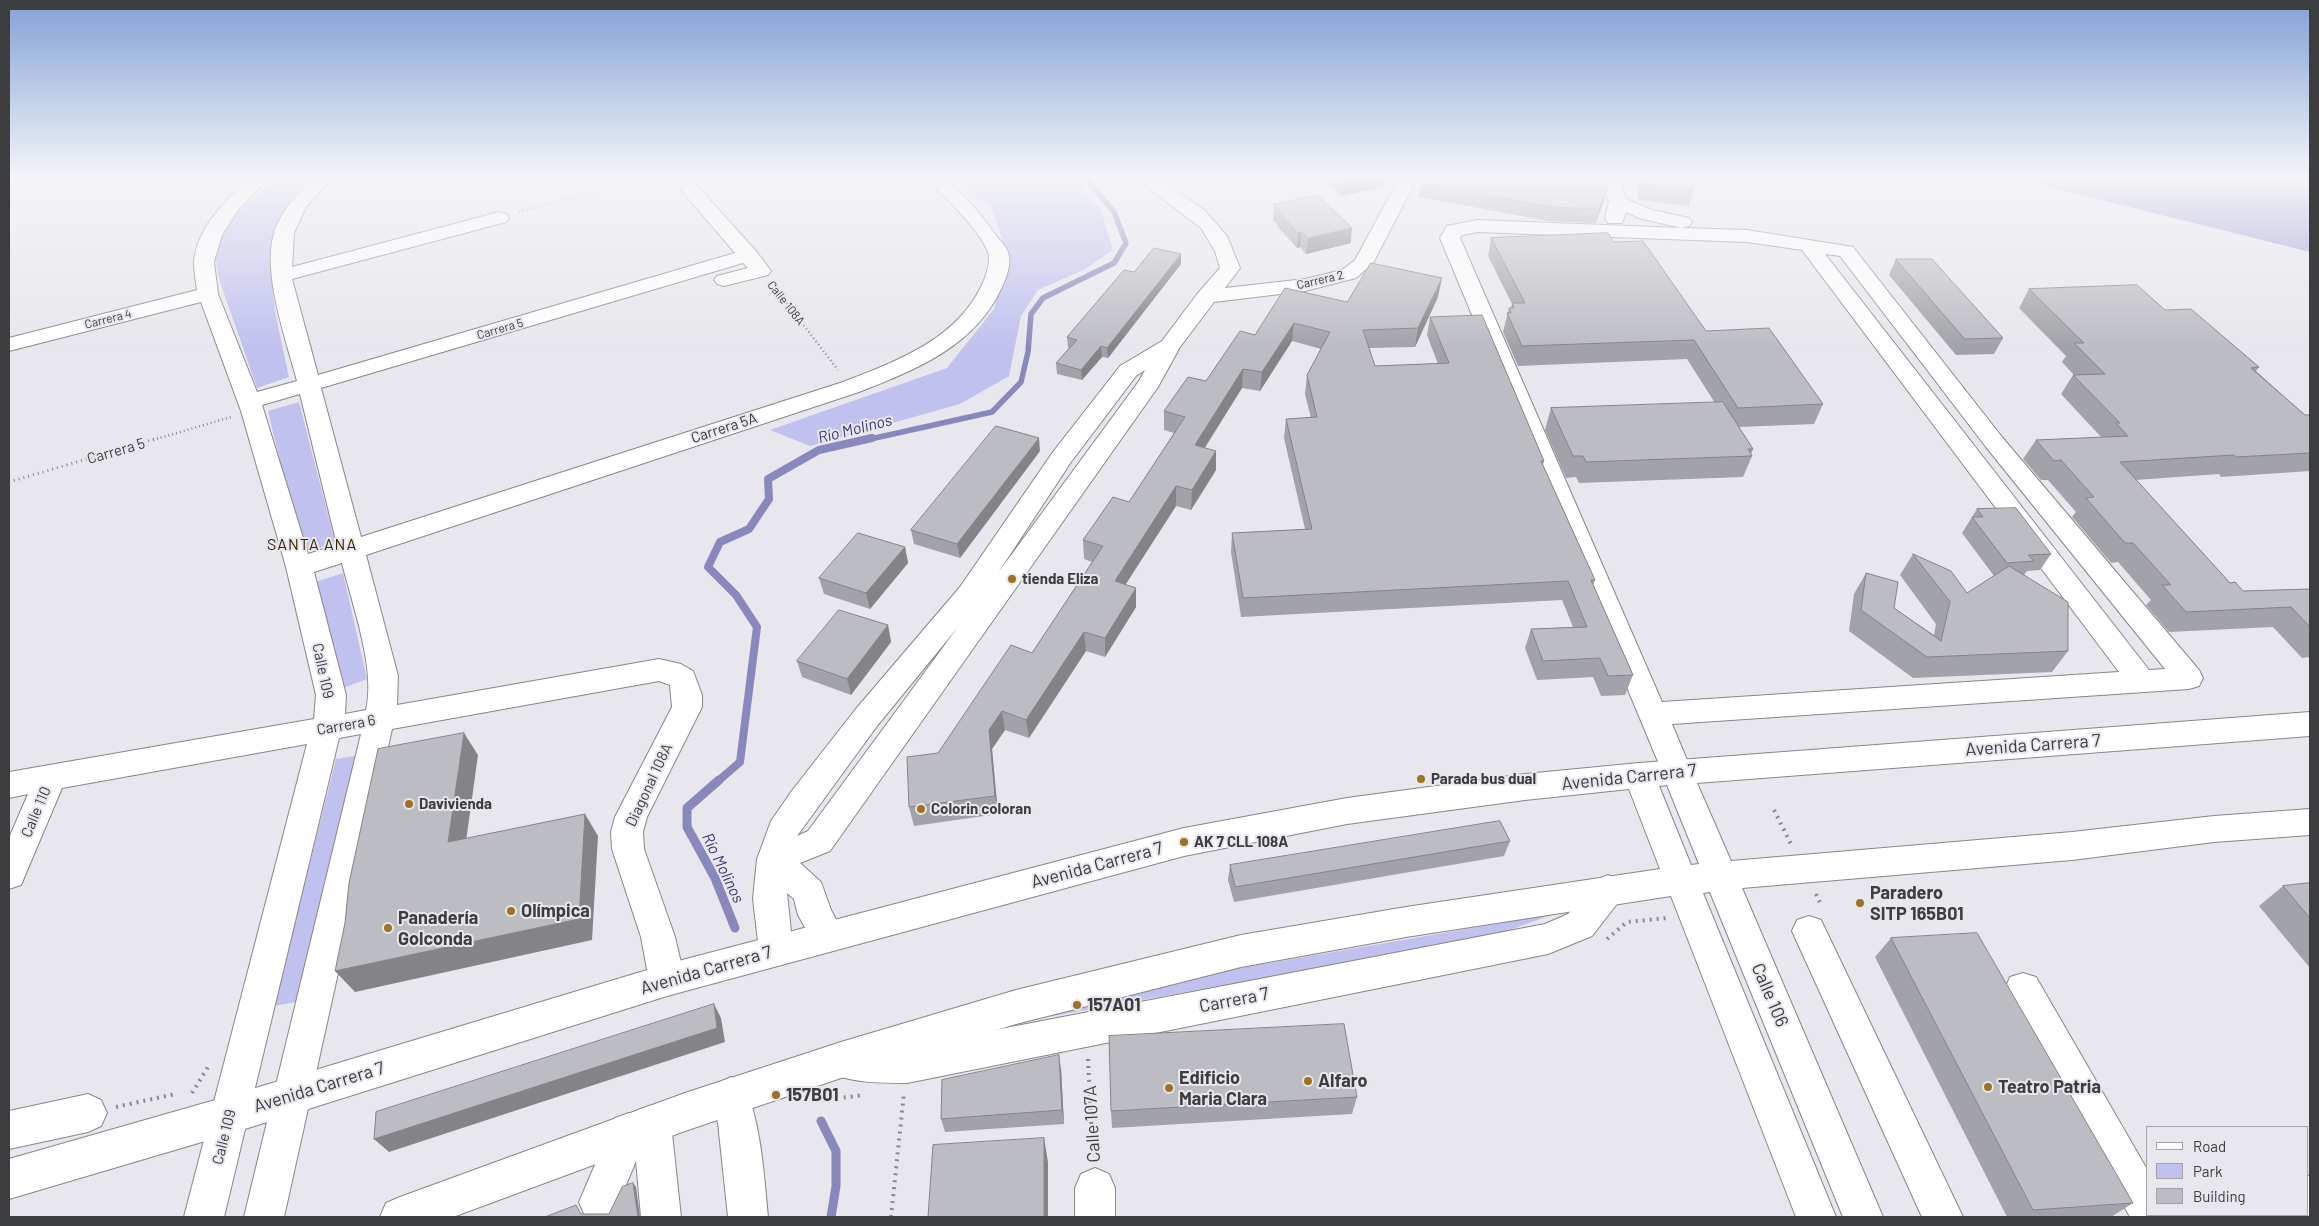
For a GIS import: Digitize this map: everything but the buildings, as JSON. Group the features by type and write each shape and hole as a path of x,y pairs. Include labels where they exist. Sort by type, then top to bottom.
{"street":[{"name":"Calle 109","path":"204,1217 328,728 331,695 299,567 251,407 208,294 204,262 213,234"},
{"path":"264,1217 384,698 384,676 281,276 284,234"},
{"path":"281,276 438,234"},
{"path":"730,234 755,263"},
{"name":"Carrera 5A","path":"299,567 851,387 906,366 935,350 962,327 987,301 997,275 998,252 986,234"},
{"path":"773,859 819,841 1145,390 1170,345 1205,297 1230,268 1220,237 1217,234"},
{"name":"Carrera 2","path":"1205,297 1305,285 1349,274 1363,263 1378,234"},
{"name":"Calle 106","path":"1452,234 1450,238 1677,772 1863,1217"},
{"path":"1696,234 1747,236"},
{"path":"1652,714 2189,678 1994,442 1846,251 1739,234"},
{"path":"1808,245 2142,681"},
{"name":"Carrera 5","path":"251,407 310,385 686,274 755,263"},
{"name":"Carrera 4","path":"9,344 208,294"},
{"path":"9,325 53,333"},
{"path":"776,950 770,899 773,859 782,832 802,801 866,718 970,594 1062,457 1128,371 1170,345"},
{"name":"Carrera 6","path":"9,785 659,670 671,672 683,679"},
{"name":"Diagonal 108A","path":"666,980 658,937 628,849 627,832 631,817 687,708 688,695 683,679"},
{"name":"Avenida Carrera 7","path":"9,1179 229,1115 666,980 1184,842 1346,811 1488,791 1677,772 2310,724"},
{"path":"1639,776 1816,1217"},
{"name":"Calle 110","path":"9,875 51,777"},
{"path":"400,1217 641,1128 841,1060 1016,1007 1241,951 1406,922 1681,880 2072,846 2214,829 2310,822"},
{"path":"773,859 809,892 815,915 828,936"},
{"name":"Carrera 7","path":"841,1060 872,1066 907,1065 1548,939 1580,924 1608,890"},
{"path":"1809,931 1943,1217"},
{"path":"2023,989 2146,1205"},
{"path":"731,1096 738,1123 748,1217"},
{"path":"9,1130 88,1113"},
{"path":"599,1202 641,1128"},
{"path":"641,1128 661,1217"}],"path":[{"name":"Calle 108A","path":"755,263 851,387"},
{"name":"Carrera 5","path":"9,482 251,407"},
{"name":"Calle 107A","path":"1087,1030 1095,1203"},
{"path":"891,1217 907,1065"},
{"path":"88,1113 175,1094"}],"green space":[{"path":"224,234 276,234 273,246 272,271 274,297 289,377 257,388 217,271 218,248"},
{"path":"1000,234 1108,234 1113,250 1085,269 1038,290 1021,316 1009,376 960,404 810,446 770,430 947,368 994,309 1006,250"},
{"path":"299,402 335,542 302,554 268,411"},
{"path":"343,573 367,679 338,690 316,582"},
{"path":"359,755 301,1001 274,1006 336,759"},
{"path":"1554,914 1490,937 1020,1022 1194,976"}],"shaded area":[{"path":"2239,234 2310,234 2310,252"}],"waterway":[{"name":"Río Molinos","path":"866,440 992,412 1021,382 1028,352 1031,314 1043,298 1114,263 1126,243 1123,234"},
{"name":"Río Molinos","path":"717,782 740,762 757,627 736,595 708,567 720,542 749,529 769,499 768,479 819,450 872,438"},
{"name":"Río Molinos","path":"719,780 687,808 687,827 715,878 735,928"},
{"name":"Río Molinos","path":"821,1121 836,1151 836,1186 831,1217"}],"place":[{"name":"tienda Eliza","path":"1012,579"},
{"name":"Parada bus dual","path":"1421,779"},
{"name":"Davivienda","path":"409,804"},
{"name":"Colorin coloran","path":"921,809"},
{"name":"AK 7 CLL 108A","path":"1184,842"},
{"name":"Paradero SITP 165B01","path":"1860,903"},
{"name":"Olímpica","path":"511,911"},
{"name":"Panadería Golconda","path":"388,928"},
{"name":"157A01","path":"1077,1005"},
{"name":"Alfaro","path":"1308,1081"},
{"name":"Teatro Patria","path":"1988,1087"},
{"name":"Edificio Maria Clara","path":"1169,1088"},
{"name":"157B01","path":"776,1095"}],"district":[{"name":"SANTA ANA","path":"312,545"}]}
